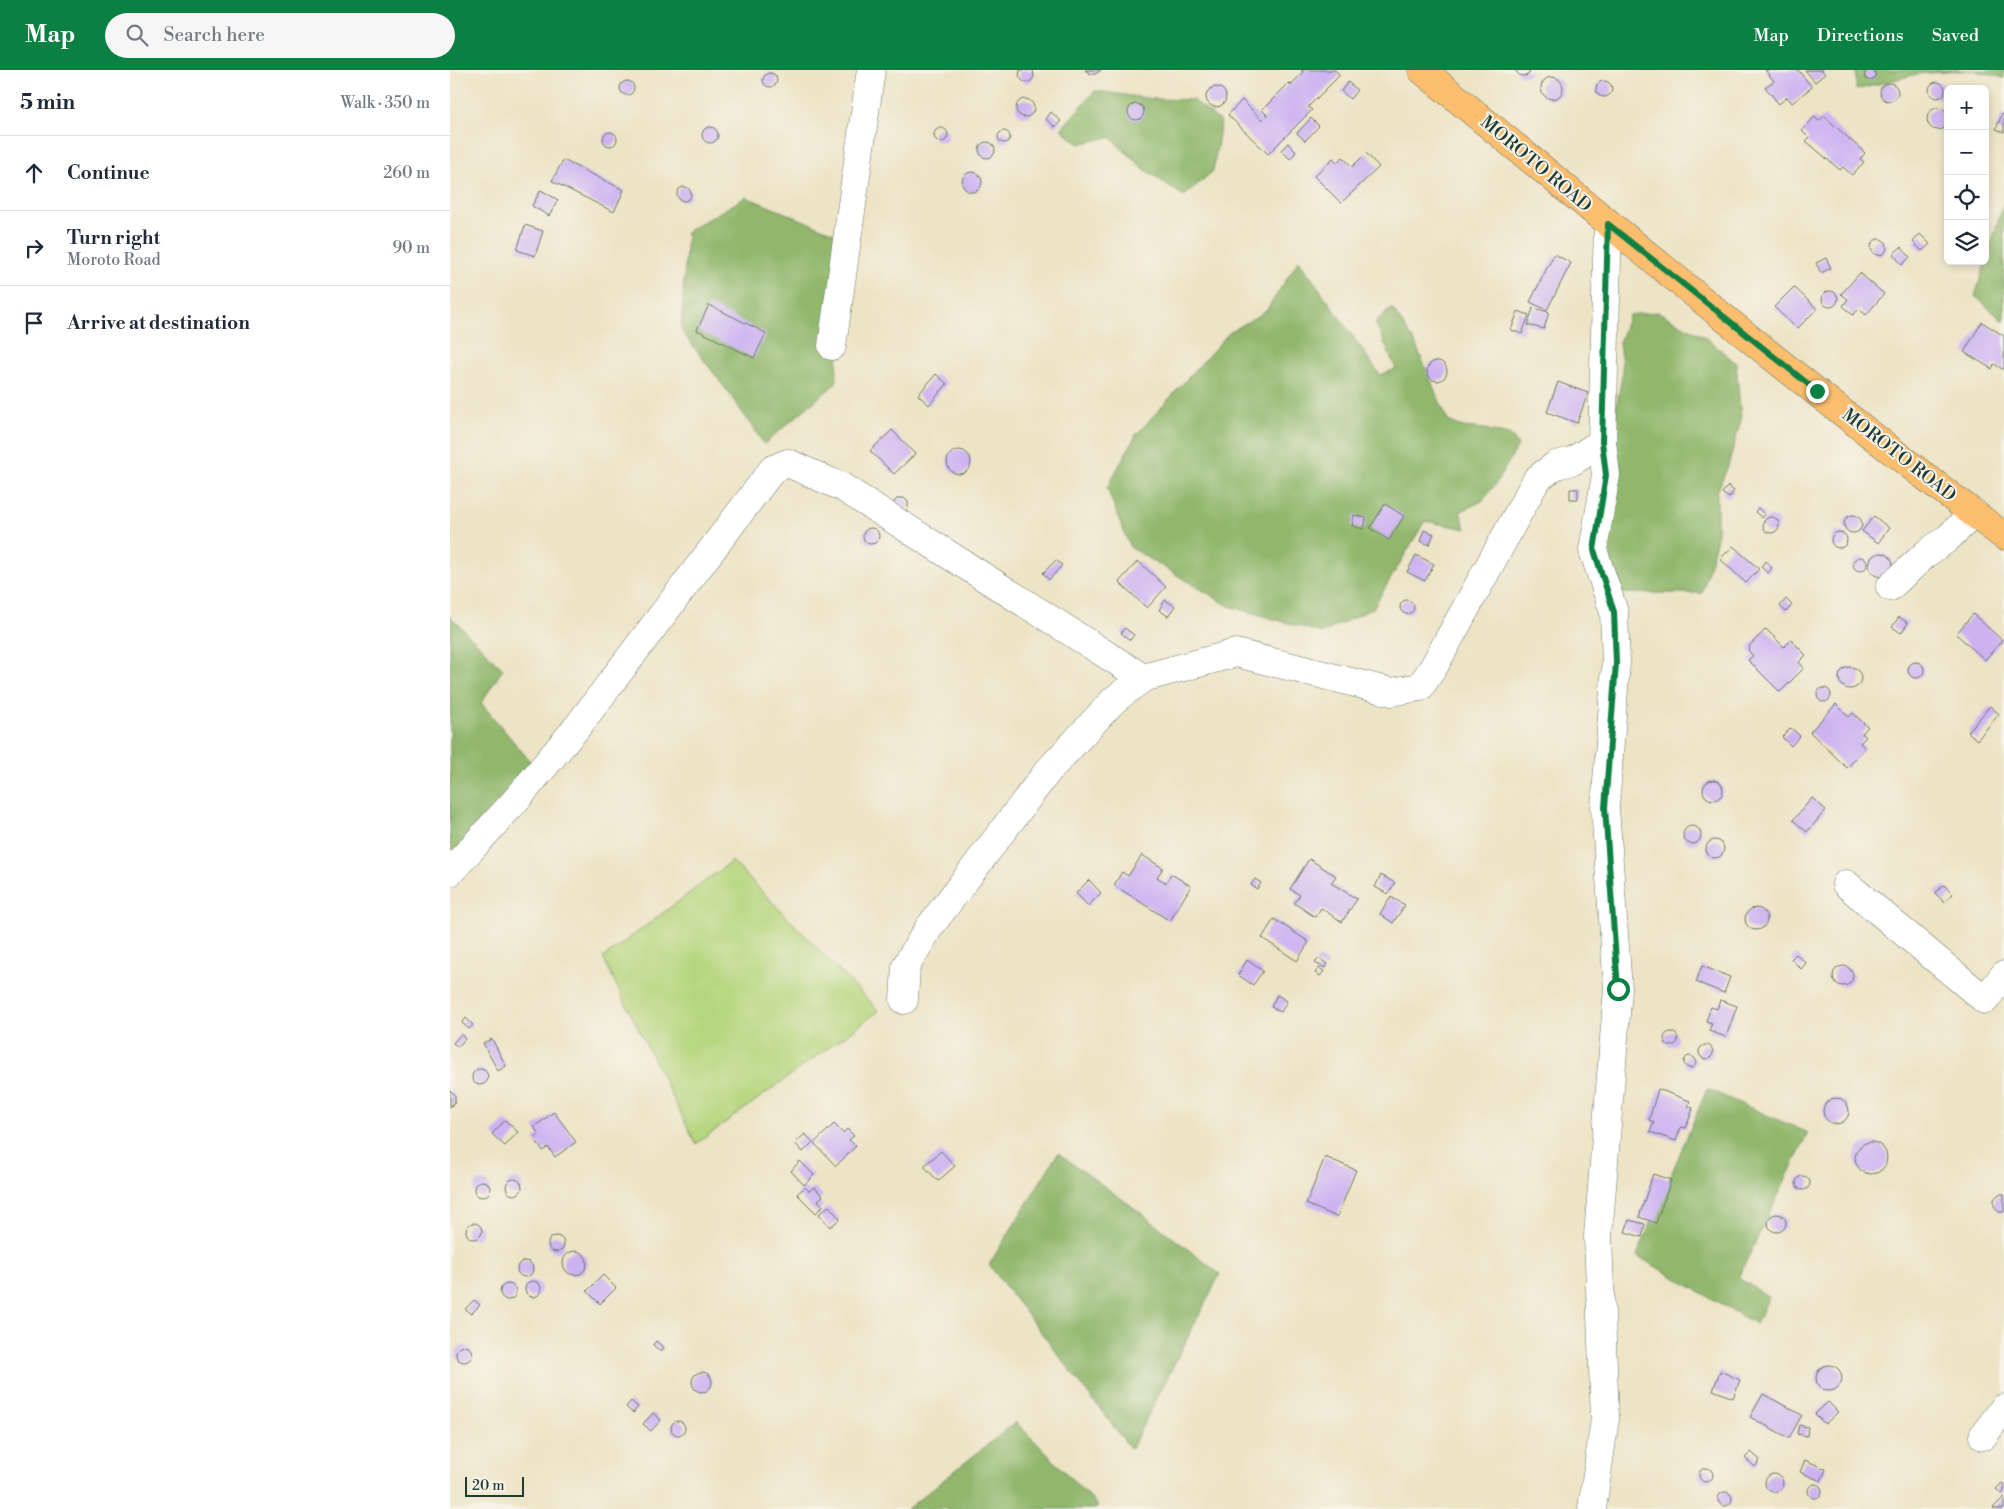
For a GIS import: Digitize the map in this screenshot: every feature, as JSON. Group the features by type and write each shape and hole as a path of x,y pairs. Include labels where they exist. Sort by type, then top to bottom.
{"main road":[{"name":"MOROTO ROAD","path":"1422,70 1560,181 1608,224 2004,536"}],"street":[{"path":"832,346 871,70"},
{"path":"1592,1509 1605,1419 1598,1236 1618,989 1605,808 1616,663 1614,612 1594,550 1606,475 1602,442 1608,224"},
{"path":"904,1000 906,966 928,928 1048,771 1114,700 1143,678 1236,653 1391,692 1420,687 1434,668 1537,479 1556,465 1573,461 1602,442"},
{"path":"450,872 516,800 578,726 774,469 788,463 842,487 1143,678"},
{"path":"1890,587 1927,553 1948,538 1974,513"},
{"path":"1846,884 1985,1000 2004,976"},
{"path":"1983,1436 2004,1408"}],"green space":[{"path":"1856,70 1973,70 1917,74 1856,90"},
{"path":"1973,70 2004,70 2004,78"},
{"path":"1095,91 1154,99 1193,100 1221,122 1213,171 1184,196 1143,168 1110,137 1079,144 1061,129"},
{"path":"746,197 846,238 836,383 764,444 729,393 681,330 687,231"},
{"path":"2004,202 2004,322 1975,296 1985,265 1989,265 1989,251"},
{"path":"1299,260 1380,375 1396,369 1375,322 1392,308 1415,343 1448,421 1463,427 1485,429 1512,436 1518,446 1495,485 1482,501 1460,512 1466,529 1425,521 1373,608 1322,633 1229,606 1130,547 1107,488 1136,435 1229,333 1266,311"},
{"path":"1658,312 1705,337 1736,363 1741,420 1728,466 1717,492 1717,538 1702,593 1620,593 1607,550 1611,504 1621,472 1615,439 1616,408 1623,372 1619,343 1629,315"},
{"path":"450,616 503,669 481,703 546,780 450,860"},
{"path":"732,861 879,1011 696,1144 603,958"},
{"path":"1707,1089 1808,1133 1738,1278 1769,1297 1756,1324 1637,1256"},
{"path":"1058,1153 1133,1207 1220,1274 1131,1449 989,1265"},
{"path":"1016,1422 1098,1506 1096,1509 907,1509"}],"building":[{"path":"1020,70 1033,70 1034,77 1030,82 1024,82 1019,77"},
{"path":"1085,70 1101,70 1091,74"},
{"path":"1301,70 1335,70 1340,75 1308,107 1312,110 1268,154 1228,115 1242,100 1262,120 1267,115 1262,110 1289,83 1291,85 1303,72"},
{"path":"1515,70 1531,70 1528,75 1524,76 1519,75"},
{"path":"1765,70 1798,70 1812,87 1792,103 1787,97 1779,104 1765,87 1774,81"},
{"path":"1805,70 1822,70 1825,74 1815,82"},
{"path":"1868,70 1872,70 1875,75 1874,79 1868,80 1865,77 1865,73"},
{"path":"767,73 773,73 777,80 773,87 767,87 763,83 763,77"},
{"path":"1552,77 1560,80 1563,88 1560,96 1552,99 1544,96 1541,88 1544,80"},
{"path":"624,81 630,81 634,88 630,95 624,95 620,91 620,85"},
{"path":"1604,81 1610,83 1612,89 1610,95 1604,97 1598,95 1596,89 1598,83"},
{"path":"1348,82 1357,90 1350,99 1341,91"},
{"path":"1937,82 1943,84 1943,96 1937,98 1931,96 1929,90 1931,84"},
{"path":"1889,83 1895,86 1898,92 1895,98 1889,101 1883,98 1880,92 1883,86"},
{"path":"1216,87 1223,90 1226,97 1223,104 1216,107 1209,104 1206,97 1209,90"},
{"path":"1025,99 1031,102 1034,108 1031,114 1025,117 1019,114 1016,108 1019,102"},
{"path":"1133,104 1139,104 1144,109 1142,118 1133,120 1128,115 1128,109"},
{"path":"1938,108 1944,110 1944,128 1938,130 1930,127 1927,119 1930,111"},
{"path":"1051,112 1061,121 1055,127 1046,119"},
{"path":"2002,114 2004,115 2004,132 1996,129"},
{"path":"1824,116 1865,153 1860,159 1864,162 1852,175 1843,167 1840,170 1806,141 1809,138 1802,131 1814,117 1819,121"},
{"path":"1311,118 1319,126 1305,141 1297,133"},
{"path":"707,127 713,127 718,132 716,141 707,143 702,138 702,132"},
{"path":"938,128 944,128 948,135 944,142 938,142 934,138 934,132"},
{"path":"1002,131 1006,131 1010,137 1006,143 1002,143 998,139 998,135"},
{"path":"607,132 613,132 617,139 613,146 607,146 603,142 603,136"},
{"path":"984,142 990,142 995,147 993,156 984,158 979,153 979,147"},
{"path":"1288,143 1296,152 1290,159 1281,150"},
{"path":"1366,153 1379,167 1341,203 1314,176 1333,158 1337,162 1343,157 1352,167"},
{"path":"563,160 624,190 614,212 552,181"},
{"path":"972,172 979,175 982,182 979,189 972,192 965,189 962,182 965,175"},
{"path":"681,187 687,187 691,194 687,201 681,201 677,197 677,191"},
{"path":"541,190 558,200 549,216 532,206"},
{"path":"525,225 543,231 535,256 517,250"},
{"path":"1920,234 1930,244 1922,251 1913,242"},
{"path":"1879,239 1885,241 1887,247 1885,253 1879,255 1873,253 1871,247 1873,241"},
{"path":"1901,247 1910,257 1902,265 1893,254"},
{"path":"1554,254 1571,263 1547,310 1530,302"},
{"path":"1826,258 1831,268 1821,273 1816,263"},
{"path":"1860,273 1884,294 1866,315 1859,309 1853,315 1843,306 1848,299 1841,294"},
{"path":"1794,287 1817,309 1797,329 1774,307"},
{"path":"1830,291 1836,293 1838,299 1836,305 1830,307 1824,305 1822,299 1824,293"},
{"path":"709,305 766,333 754,358 697,330"},
{"path":"1533,308 1549,312 1544,329 1528,325"},
{"path":"1518,311 1529,315 1522,334 1511,330"},
{"path":"1982,322 2004,336 2004,370 1994,364 1992,369 1964,352"},
{"path":"1437,361 1444,364 1447,371 1444,378 1437,381 1430,378 1427,371 1430,364"},
{"path":"936,374 947,384 929,405 918,395"},
{"path":"1558,382 1588,393 1577,423 1547,412"},
{"path":"892,430 915,454 894,474 870,451"},
{"path":"959,450 964,451 970,457 970,467 964,473 959,474 954,473 948,467 947,462 948,457 954,451"},
{"path":"1728,486 1734,491 1729,498 1722,493"},
{"path":"1570,489 1578,489 1578,499 1570,499"},
{"path":"898,498 904,498 908,502 908,508 904,513 894,508 894,502"},
{"path":"1385,504 1404,516 1389,540 1370,528"},
{"path":"1758,508 1765,515 1762,518 1755,512"},
{"path":"1354,515 1366,518 1364,529 1352,526"},
{"path":"1853,515 1859,518 1862,524 1859,530 1853,533 1847,530 1844,524 1847,518"},
{"path":"1874,516 1889,528 1878,543 1862,531"},
{"path":"1771,517 1777,519 1779,525 1777,531 1771,533 1765,531 1763,525 1765,519"},
{"path":"871,528 879,536 871,544 863,536"},
{"path":"1424,530 1434,534 1429,545 1420,541"},
{"path":"1839,532 1847,540 1839,548 1831,540"},
{"path":"1733,546 1759,569 1746,583 1720,559"},
{"path":"1881,553 1890,556 1893,565 1890,574 1881,577 1872,574 1869,565 1872,556"},
{"path":"1416,555 1434,564 1425,581 1407,572"},
{"path":"1857,557 1863,557 1867,564 1863,571 1857,571 1853,567 1853,561"},
{"path":"1056,560 1062,565 1049,580 1043,573"},
{"path":"1138,561 1166,587 1147,608 1119,582"},
{"path":"1765,561 1772,568 1768,573 1761,567"},
{"path":"1786,599 1792,605 1786,612 1780,606"},
{"path":"1165,600 1175,606 1168,616 1159,610"},
{"path":"1407,600 1412,602 1414,607 1412,612 1407,614 1402,612 1400,607 1402,602"},
{"path":"1973,614 2002,640 1985,660 1956,634"},
{"path":"1899,617 1908,623 1901,633 1892,627"},
{"path":"1125,628 1134,635 1130,640 1121,633"},
{"path":"1766,629 1784,647 1791,640 1806,655 1799,662 1804,668 1780,692 1748,660 1753,656 1748,650 1749,646"},
{"path":"1916,662 1922,664 1924,670 1922,676 1916,678 1910,676 1908,670 1910,664"},
{"path":"1850,667 1858,670 1861,678 1858,686 1850,689 1842,686 1839,678 1842,670"},
{"path":"1824,688 1829,690 1831,695 1829,700 1824,702 1819,700 1817,695 1819,690"},
{"path":"1836,704 1849,717 1853,713 1868,727 1862,733 1866,737 1860,743 1865,748 1847,768 1810,732"},
{"path":"1990,706 1999,714 1977,740 1968,732"},
{"path":"1791,728 1800,736 1791,746 1782,737"},
{"path":"1709,780 1717,780 1723,786 1723,794 1717,800 1709,800 1703,794 1703,786"},
{"path":"1812,798 1826,810 1807,832 1793,820"},
{"path":"1692,826 1700,831 1701,835 1696,843 1692,844 1684,839 1683,835 1688,827"},
{"path":"1711,840 1719,840 1724,845 1722,856 1711,858 1706,853 1706,845"},
{"path":"1142,855 1163,868 1157,877 1166,883 1171,874 1191,886 1170,921 1114,885 1122,872 1128,876"},
{"path":"1309,859 1336,876 1331,883 1357,899 1342,922 1321,908 1315,917 1294,903 1300,895 1290,889"},
{"path":"1381,875 1395,883 1388,894 1375,887"},
{"path":"1255,879 1261,883 1257,889 1251,885"},
{"path":"1089,880 1101,893 1088,906 1076,893"},
{"path":"1944,885 1953,894 1944,902 1935,893"},
{"path":"1391,897 1405,905 1393,923 1380,914"},
{"path":"1756,908 1764,911 1767,919 1764,927 1756,930 1748,927 1745,919 1748,911"},
{"path":"1274,919 1309,942 1297,961 1262,938"},
{"path":"1796,954 1806,963 1801,969 1791,959"},
{"path":"1319,958 1327,964 1325,968 1315,963"},
{"path":"1247,960 1263,971 1253,985 1238,975"},
{"path":"1702,966 1730,977 1724,993 1696,982"},
{"path":"1843,966 1850,969 1853,976 1850,983 1843,986 1836,983 1833,976 1836,969"},
{"path":"1319,968 1324,971 1320,976 1315,973"},
{"path":"1277,995 1287,1001 1281,1012 1271,1007"},
{"path":"1720,1000 1737,1006 1726,1037 1709,1031 1712,1023 1706,1021 1711,1007 1717,1009"},
{"path":"466,1018 473,1025 469,1029 462,1023"},
{"path":"1671,1032 1676,1034 1678,1039 1676,1044 1671,1046 1666,1044 1664,1039 1666,1034"},
{"path":"461,1034 465,1039 458,1047 453,1043"},
{"path":"492,1039 506,1066 498,1071 483,1043"},
{"path":"1706,1045 1711,1047 1713,1052 1711,1057 1706,1059 1701,1057 1699,1052 1701,1047"},
{"path":"1692,1056 1695,1057 1695,1067 1688,1068 1685,1067 1684,1060 1685,1057"},
{"path":"477,1069 483,1069 488,1074 486,1083 477,1085 472,1080 472,1074"},
{"path":"1658,1089 1690,1101 1688,1106 1693,1108 1686,1128 1681,1127 1676,1141 1650,1132 1654,1122 1649,1120"},
{"path":"450,1090 455,1095 455,1102 450,1107"},
{"path":"1836,1098 1845,1102 1849,1111 1845,1120 1836,1124 1827,1120 1823,1111 1827,1102"},
{"path":"554,1112 576,1142 555,1157 548,1147 543,1151 534,1139 539,1135 534,1127"},
{"path":"505,1120 518,1132 505,1146 492,1134"},
{"path":"834,1124 843,1133 847,1129 854,1136 849,1140 856,1146 836,1166 814,1143"},
{"path":"805,1134 813,1142 803,1152 795,1143"},
{"path":"1871,1142 1883,1146 1887,1158 1883,1170 1871,1174 1859,1170 1855,1158 1859,1146"},
{"path":"941,1151 955,1166 938,1181 924,1166"},
{"path":"1325,1157 1356,1170 1337,1217 1306,1204"},
{"path":"800,1161 814,1175 804,1185 791,1171"},
{"path":"1653,1174 1671,1180 1656,1223 1639,1217"},
{"path":"1800,1176 1806,1176 1810,1183 1806,1190 1800,1190 1796,1186 1796,1180"},
{"path":"511,1179 517,1179 522,1184 520,1193 511,1195 506,1190 506,1184"},
{"path":"479,1181 485,1181 490,1186 488,1195 479,1197 474,1192 474,1186"},
{"path":"805,1187 809,1191 814,1187 823,1196 818,1200 823,1206 816,1213 797,1194"},
{"path":"1999,1194 2004,1194 2004,1212 1999,1212 1994,1206 1994,1199"},
{"path":"829,1206 840,1219 830,1227 819,1214"},
{"path":"1777,1214 1783,1217 1786,1223 1783,1229 1777,1232 1771,1229 1768,1223 1771,1217"},
{"path":"1629,1220 1645,1224 1642,1237 1625,1232"},
{"path":"471,1223 477,1223 482,1228 480,1237 471,1239 466,1234 466,1228"},
{"path":"553,1236 559,1236 564,1241 562,1250 553,1252 548,1247 548,1241"},
{"path":"575,1251 580,1252 586,1258 586,1268 580,1274 575,1275 570,1274 564,1268 563,1263 564,1258 570,1252"},
{"path":"522,1261 528,1261 533,1266 531,1275 522,1277 517,1272 517,1266"},
{"path":"603,1275 616,1288 600,1304 587,1291"},
{"path":"530,1281 536,1281 541,1286 539,1295 530,1297 525,1292 525,1286"},
{"path":"505,1284 511,1284 516,1289 514,1298 505,1300 500,1295 500,1289"},
{"path":"474,1300 480,1305 471,1314 465,1309"},
{"path":"656,1341 664,1348 661,1352 653,1345"},
{"path":"461,1346 467,1346 472,1351 470,1360 461,1362 456,1357 456,1351"},
{"path":"1829,1365 1838,1369 1842,1378 1838,1387 1829,1391 1820,1387 1816,1378 1820,1369"},
{"path":"1720,1371 1740,1380 1733,1398 1713,1390"},
{"path":"702,1372 709,1375 712,1382 709,1389 702,1392 695,1389 692,1382 695,1375"},
{"path":"1763,1394 1802,1415 1789,1438 1750,1417"},
{"path":"631,1401 638,1407 633,1413 626,1407"},
{"path":"1828,1402 1838,1412 1825,1424 1815,1414"},
{"path":"653,1413 661,1420 651,1431 643,1424"},
{"path":"678,1421 683,1423 685,1428 683,1433 678,1435 673,1433 671,1428 673,1423"},
{"path":"1799,1425 1808,1427 1807,1436 1797,1434"},
{"path":"1751,1452 1760,1460 1755,1467 1745,1458"},
{"path":"1805,1460 1826,1469 1821,1481 1800,1472"},
{"path":"1706,1468 1711,1470 1713,1475 1711,1480 1706,1482 1701,1480 1699,1475 1701,1470"},
{"path":"1774,1474 1780,1477 1783,1483 1780,1489 1774,1492 1768,1489 1765,1483 1768,1477"},
{"path":"2002,1483 2004,1485 2004,1492 2002,1494 1996,1489"},
{"path":"1815,1484 1820,1486 1822,1491 1820,1496 1815,1498 1810,1496 1808,1491 1810,1486"},
{"path":"1725,1492 1730,1494 1732,1499 1730,1504 1725,1506 1720,1504 1718,1499 1720,1494"},
{"path":"2004,1497 2004,1509 1993,1508"}],"route":[{"path":"1618,989 1605,808 1616,663 1614,612 1594,550 1606,475 1602,442 1608,224 1817,391"}]}
